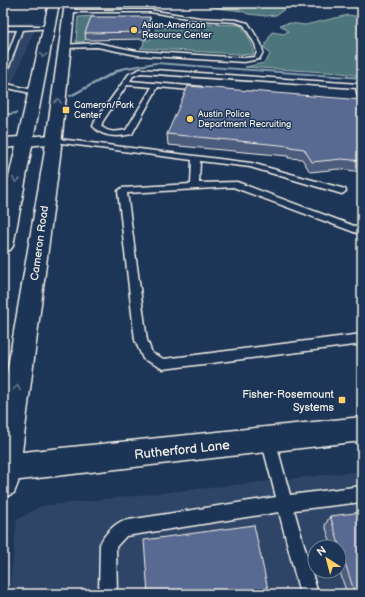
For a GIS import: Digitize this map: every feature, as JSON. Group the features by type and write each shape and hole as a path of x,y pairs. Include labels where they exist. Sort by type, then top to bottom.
{"main road":[{"path":"3,246 6,214 24,142 54,3"},
{"name":"Cameron Road","path":"4,473 54,140 69,7"},
{"path":"3,143 54,140"},
{"name":"Rutherford Lane","path":"4,473 268,439 362,429"}],"lane":[{"path":"64,46 101,46 126,52 244,60 253,59 259,55 260,46 243,23 231,20 199,19 144,11 69,7"},
{"path":"144,11 144,18"},
{"path":"3,28 49,28"},
{"path":"3,75 20,29"},
{"path":"126,52 136,47"},
{"path":"3,52 13,50"},
{"path":"156,85 130,132 116,134 100,129 97,126 134,72 146,70 359,86 362,101 354,100"},
{"path":"126,83 212,90"},
{"path":"3,85 35,92"},
{"path":"108,147 116,134"},
{"path":"54,140 251,165 342,191"},
{"path":"195,186 196,159"},
{"path":"362,232 234,184 122,191 141,340 147,356 163,364 362,339"},
{"path":"268,439 309,594"},
{"path":"108,594 108,544 122,529 285,503 362,494"}],"shaded area":[{"path":"38,22 3,105 3,24"},
{"path":"362,471 362,594 9,594 17,520 41,506"}],"green space":[{"path":"197,3 313,4 288,7 276,15 266,16 248,14 242,11 218,8"},
{"path":"348,15 362,17 362,74 360,76 341,73 245,67 264,63 270,55 264,47 272,32 284,34 288,31 280,25 290,23 305,25"},
{"path":"93,16 84,42 76,42 78,17"},
{"path":"182,22 241,25 248,35 253,47 253,55 140,48 143,46 144,40 154,38 156,26 166,27 183,23"}],"building":[{"path":"91,17 150,17 148,30 146,32 85,33"},
{"path":"188,86 362,100 362,161 342,159 312,162 304,149 290,146 167,134"},
{"path":"362,512 362,594 355,594 347,569 347,539 337,539 330,516"},
{"path":"254,525 269,594 148,594 144,540"}],"waterway":[{"path":"70,96 121,69 156,63 362,78"},
{"path":"3,115 16,113"}],"place":[{"name":"Asian-American Resource Center","path":"134,30"},
{"name":"Cameron/Park Center","path":"66,110"},
{"name":"Austin Police Department Recruiting","path":"190,119"},
{"name":"Fisher-Rosemount Systems","path":"342,400"}]}
